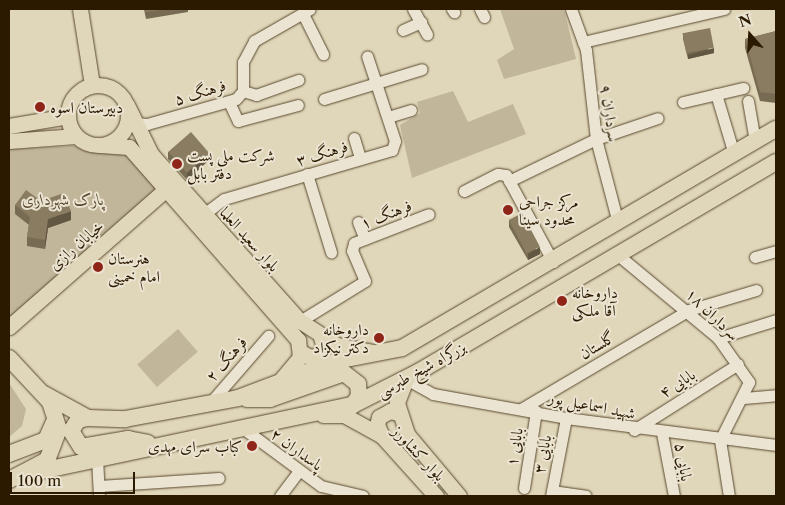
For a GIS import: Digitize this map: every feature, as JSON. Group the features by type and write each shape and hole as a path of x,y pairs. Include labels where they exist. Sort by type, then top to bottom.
{"highway":[{"name":"بزرگراه شیخ طبرسی","path":"47,397 88,418 125,420 238,398 341,359 381,353 412,344 776,129"},
{"name":"بزرگراه شیخ طبرسی","path":"27,474 161,445 322,415 352,406 406,379 776,162"},
{"path":"9,358 47,397 58,419 56,443 47,460 27,474 9,480"},
{"path":"238,398 270,399 344,373 358,384 359,396 352,406"},
{"path":"9,454 50,435 54,422 47,397"},
{"path":"88,418 78,420 71,431 80,447 128,440 161,445"}],"main road":[{"path":"80,9 92,85"},
{"path":"9,141 76,136 100,145 124,132 127,105 113,88 92,85 73,97 68,116 76,136"},
{"name":"بلوار سعید العلما","path":"127,105 149,151 300,321 321,337 345,348 381,353"},
{"path":"9,126 68,116"},
{"name":"بلوار سعید العلما","path":"100,145 129,147 298,340 302,352"},
{"name":"خیابان رازی","path":"9,327 166,189"},
{"path":"278,383 302,352 310,357 319,355 324,346 321,337"},
{"name":"بلوار کشاورز","path":"406,379 398,394 398,413 411,441 459,496"},
{"path":"382,436 377,425 379,417 390,411 398,413"},
{"name":"بلوار کشاورز","path":"322,415 344,416 382,436 436,496"}],"street":[{"path":"413,9 427,34"},
{"name":"سرداران ۹","path":"571,9 583,42 596,138 618,223"},
{"path":"583,42 724,9"},
{"path":"306,11 324,54"},
{"name":"فرهنگ ۵","path":"135,123 144,125 229,102 243,91 243,62 254,41 306,11"},
{"path":"403,30 421,22"},
{"path":"368,56 388,117 411,110"},
{"path":"324,99 378,86 422,69"},
{"path":"243,91 256,94 298,80"},
{"path":"683,102 743,88"},
{"path":"716,94 734,154"},
{"path":"748,101 755,141"},
{"path":"229,102 238,121 298,104"},
{"name":"فرهنگ ۳","path":"204,214 224,199 395,146 388,117"},
{"path":"510,181 596,138 658,118"},
{"path":"354,138 360,158"},
{"path":"307,174 331,252"},
{"path":"464,191 498,174 510,181 553,262"},
{"name":"فرهنگ ۱","path":"300,321 326,301 362,285 364,276 351,246 429,214"},
{"path":"358,222 365,239"},
{"path":"755,257 776,251"},
{"name":"سرداران ۱۸","path":"618,255 688,310 718,338 749,382 744,398 720,440"},
{"name":"گلستان","path":"521,408 688,310 756,290"},
{"path":"718,338 776,320"},
{"name":"فرهنگ ۲","path":"210,403 268,336"},
{"name":"بابایی ۴","path":"634,430 738,364"},
{"name":"شهید اسماعیل پور","path":"406,379 432,394 521,408 566,418 634,430 776,445"},
{"path":"744,398 776,395"},
{"name":"بابایی ۱","path":"524,488 536,411"},
{"name":"بابایی ۳","path":"551,494 566,418"},
{"name":"پاسداران ۲","path":"244,429 298,472 318,491 363,496"},
{"name":"بابایی ۵","path":"662,433 674,496"},
{"path":"720,440 728,496"},
{"path":"97,458 99,491 219,478"},
{"path":"280,496 298,472"},
{"path":"551,494 586,496"}],"green space":[{"path":"500,9 564,9 576,59 504,79 497,60 514,49"},
{"path":"453,91 468,122 513,104 526,134 412,178 400,125 420,113 417,102"},
{"name":"پارک شهرداری","path":"115,144 160,188 9,318 9,149"},
{"path":"178,329 198,352 157,387 137,364"},
{"path":"9,383 26,409 22,426 9,437"}],"building":[{"path":"145,9 167,9 146,12"},
{"path":"710,28 714,48 686,53 683,33"},
{"path":"776,31 776,94 760,92 745,39"},
{"path":"191,132 209,153 187,173 168,152"},
{"path":"26,190 41,201 64,193 71,211 48,219 45,240 27,237 30,217 15,205"},
{"path":"522,213 540,247 527,254 509,220"}],"place":[{"name":"دبیرستان اسوه","path":"40,107"},
{"name":"شرکت ملی پست دفتر بابل","path":"177,164"},
{"name":"مرکز جراحی محدود سینا","path":"508,210"},
{"name":"هنرستان امام خمینی","path":"98,267"},
{"name":"داروخانه آقا ملکی","path":"562,301"},
{"name":"داروخانه دکتر نیکزاد","path":"379,338"},
{"name":"کباب سرای مهدی","path":"252,446"}]}
